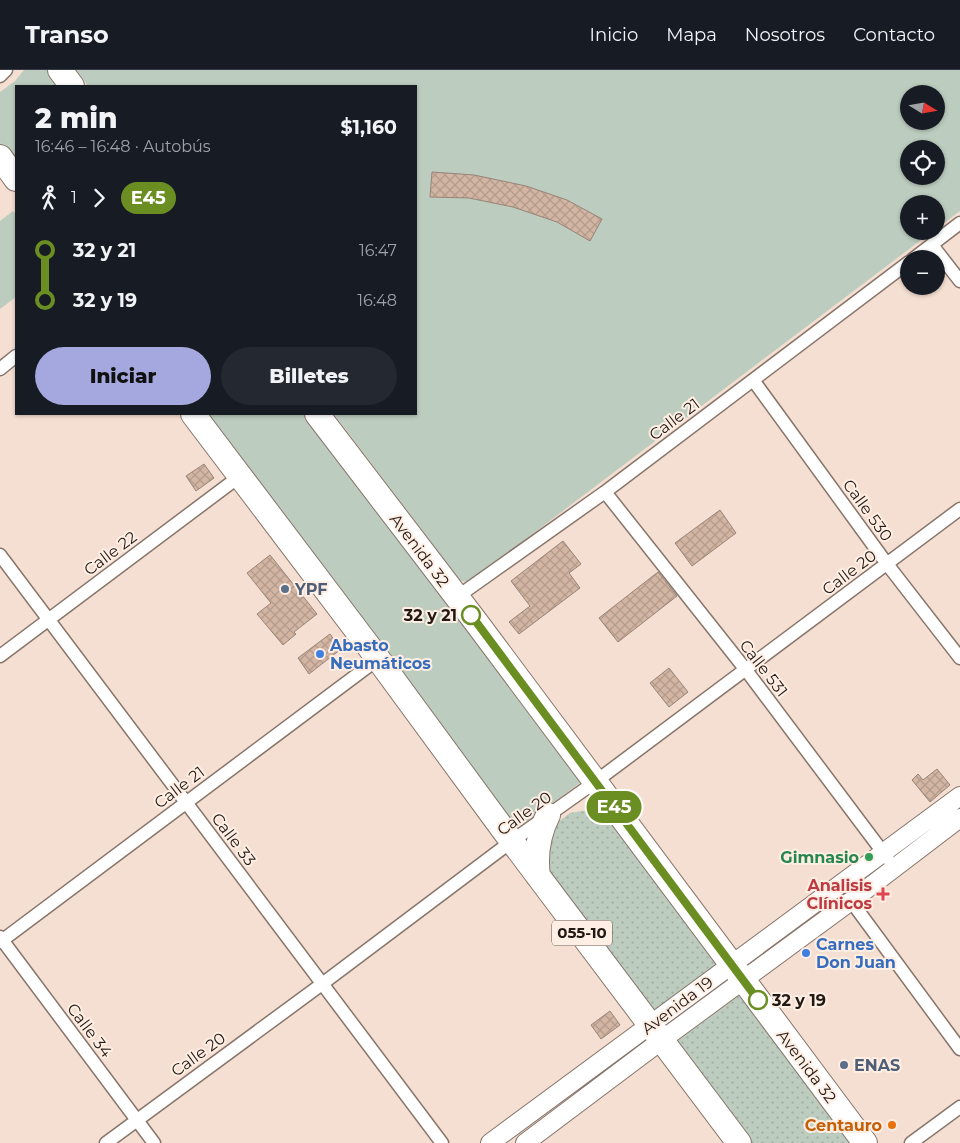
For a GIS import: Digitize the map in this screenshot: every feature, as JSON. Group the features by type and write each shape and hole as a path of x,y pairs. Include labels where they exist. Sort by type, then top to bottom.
{"highway":[{"path":"60,70 71,85"},
{"path":"0,157 15,178"},
{"name":"055-10","path":"194,415 739,1143"},
{"name":"Avenida 32","path":"318,415 457,597 865,1143"},
{"path":"538,876 538,842 548,815"}],"main road":[{"name":"Avenida 19","path":"737,972 851,901 889,860 960,796"},
{"name":"Avenida 19","path":"490,1143 656,1032 889,860 960,818"},
{"name":"Avenida 19","path":"525,1143 656,1032"}],"street":[{"path":"0,76 6,70"},
{"path":"925,250 960,223"},
{"path":"932,245 960,281"},
{"name":"Calle 21","path":"457,597 605,492 900,269"},
{"path":"0,368 15,357"},
{"name":"Calle 530","path":"752,380 887,564 960,658"},
{"name":"Calle 22","path":"0,656 240,476"},
{"name":"Calle 531","path":"605,492 746,670 889,860"},
{"name":"Calle 20","path":"106,1143 512,841 746,670 960,509"},
{"name":"Calle 33","path":"0,555 442,1143"},
{"name":"Calle 21","path":"1,940 378,659"},
{"path":"851,901 960,1049"},
{"name":"Calle 34","path":"1,940 154,1143"},
{"path":"911,1143 960,1106"}],"green space":[{"path":"24,70 52,70 64,85 15,85 15,164 0,143 0,92 15,81"},
{"path":"76,70 960,70 960,211 945,222 945,195 900,195 900,240 921,240 908,250 900,250 900,256 469,582 460,581 335,415 417,415 417,85 87,85"},
{"path":"13,211 15,214 15,298 0,309 0,221"},
{"path":"204,415 312,415 585,779 516,830"},
{"path":"588,810 614,818 722,964 655,1016 545,868 550,828 570,813"},
{"path":"744,992 853,1143 750,1143 676,1042"}],"building":[{"path":"432,172 474,175 526,186 567,200 602,219 590,241 557,222 513,207 469,198 430,197"},
{"path":"204,464 214,478 196,491 186,476"},
{"path":"720,510 736,533 692,566 675,543"},
{"path":"563,541 581,564 569,573 580,588 519,634 509,622 530,606 511,581"},
{"path":"270,555 317,614 294,632 296,634 283,645 257,614 271,603 247,573"},
{"path":"658,572 677,596 618,642 599,618"},
{"name":"Abasto Neumáticos","path":"330,634 341,649 309,674 298,658"},
{"path":"669,668 688,692 669,707 650,683"},
{"path":"937,769 950,785 930,802 912,780 918,774 923,780"},
{"path":"610,1011 620,1025 601,1039 591,1025"}],"bus line":[{"name":"E45","path":"471,615 758,1000"}],"place":[{"name":"YPF","path":"285,589"},
{"name":"32 y 21","path":"471,615"},
{"name":"Abasto Neumáticos","path":"320,654"},
{"name":"Gimnasio","path":"869,857"},
{"name":"Analisis Clínicos","path":"883,894"},
{"name":"Carnes Don Juan","path":"806,953"},
{"name":"32 y 19","path":"758,1000"},
{"name":"ENAS","path":"844,1065"},
{"name":"Centauro","path":"892,1125"}]}
